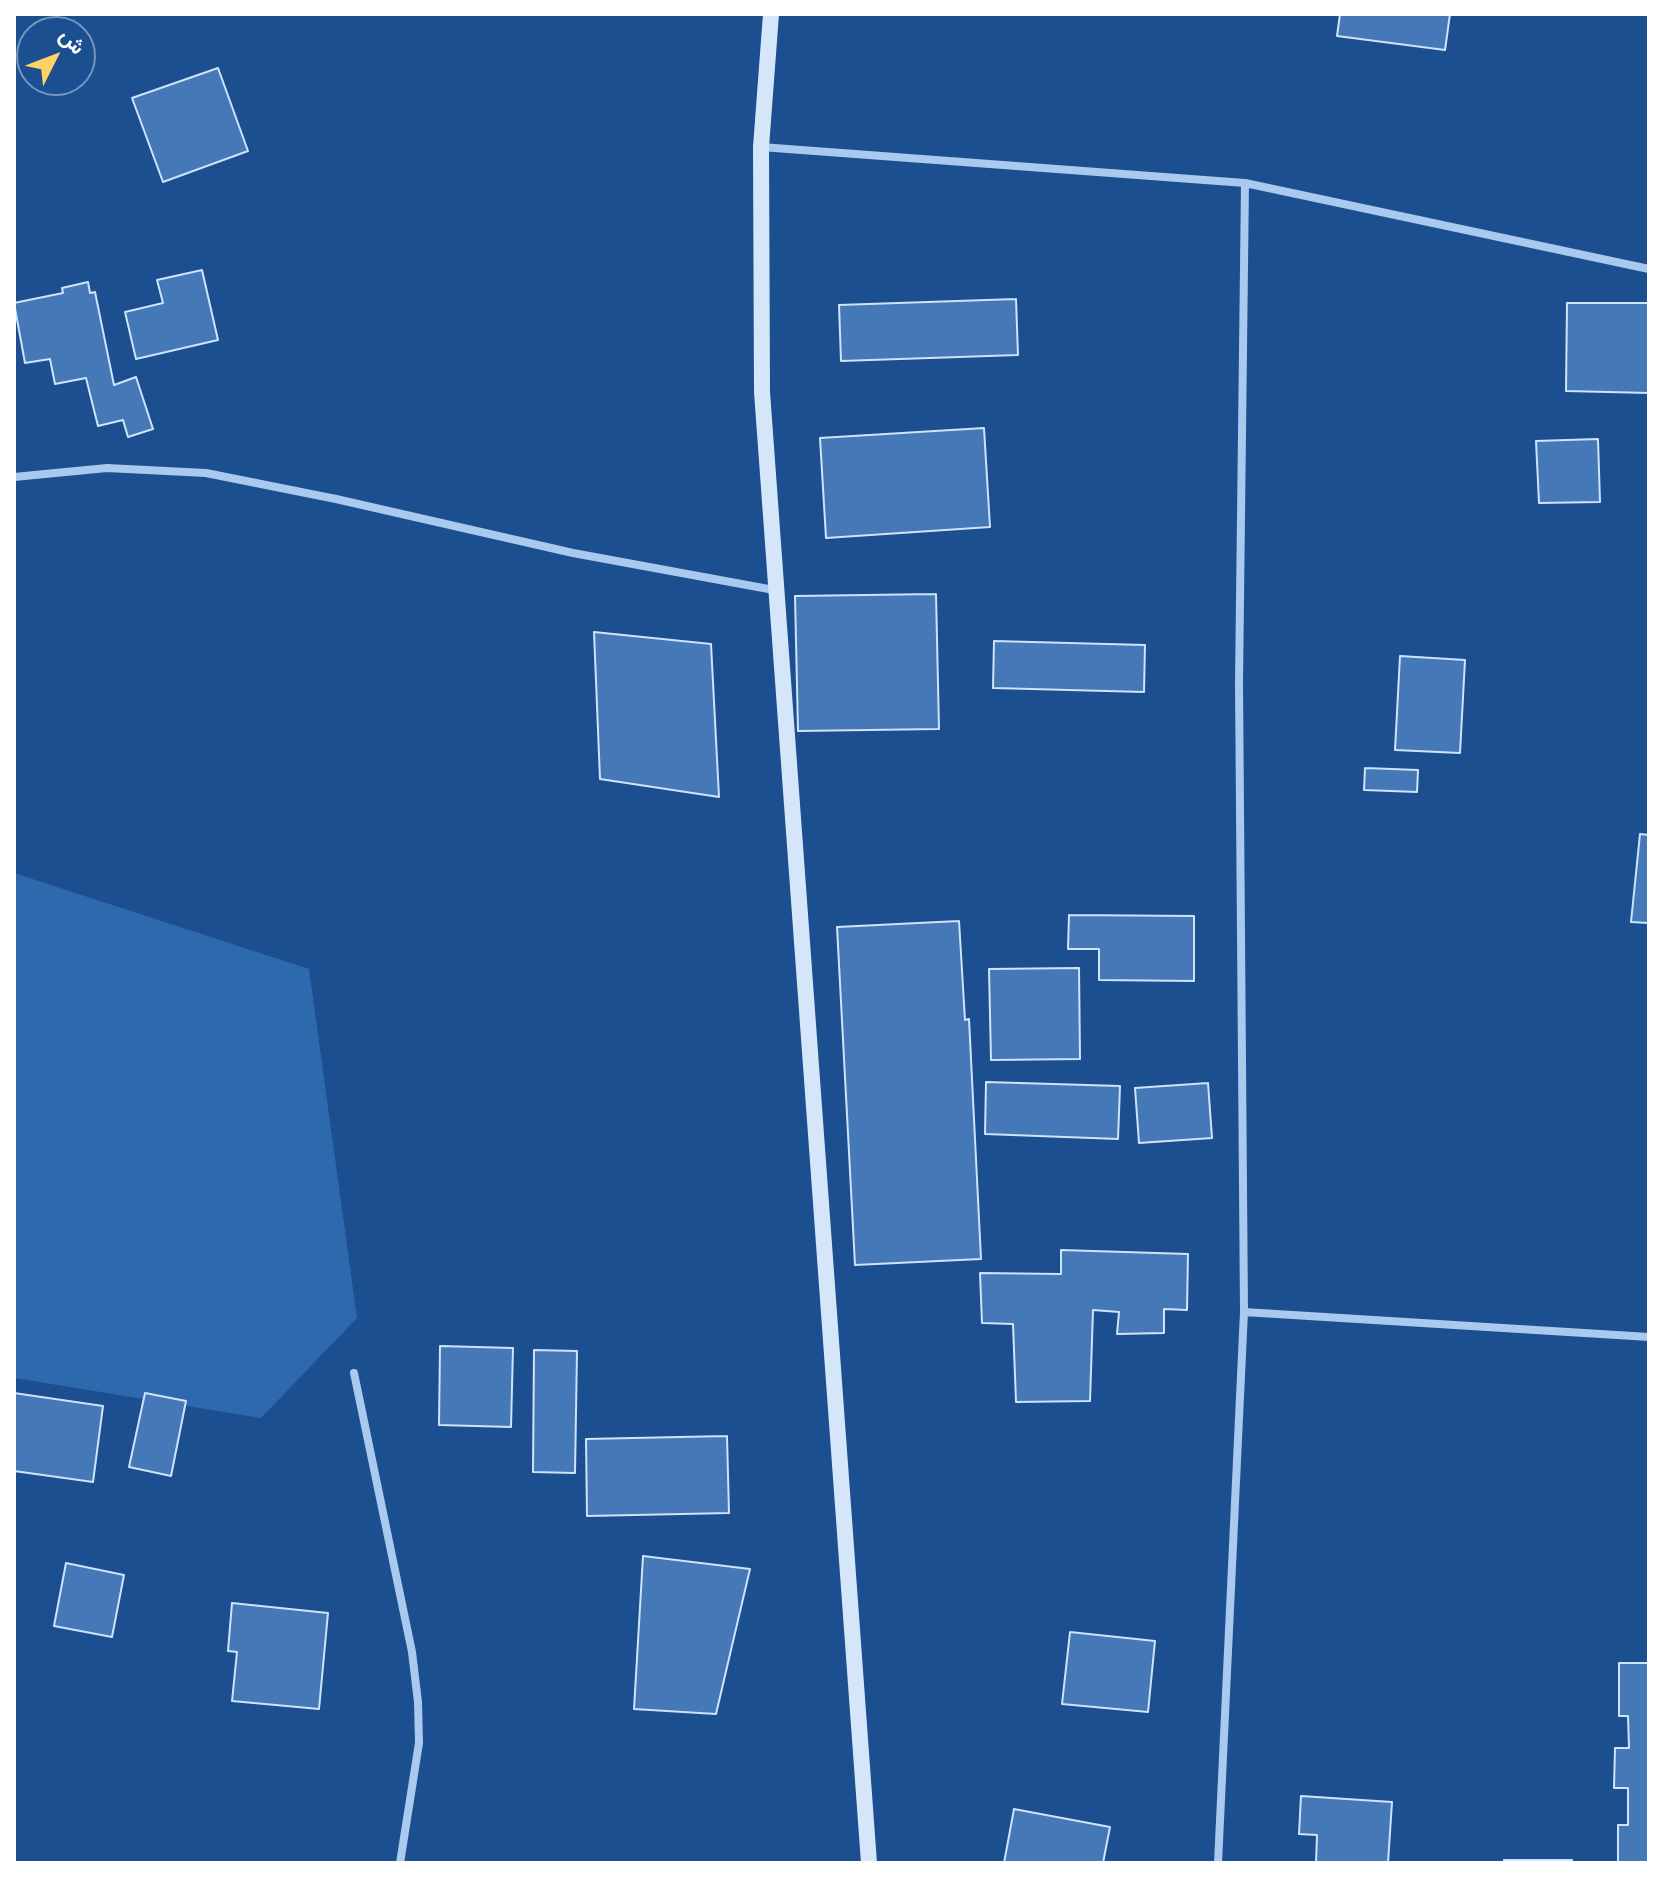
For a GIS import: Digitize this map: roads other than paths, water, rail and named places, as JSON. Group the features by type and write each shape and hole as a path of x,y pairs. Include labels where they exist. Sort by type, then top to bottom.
{"main road":[{"path":"771,14 761,147 762,392 869,1863"}],"street":[{"path":"761,147 1245,183 1649,269"},
{"path":"1218,1863 1244,1312 1239,683 1245,183"},
{"path":"14,477 82,468 206,473 573,553 774,590"},
{"path":"1244,1312 1649,1337"},
{"path":"354,1373 412,1652 418,1702 419,1743 400,1863"}]}
